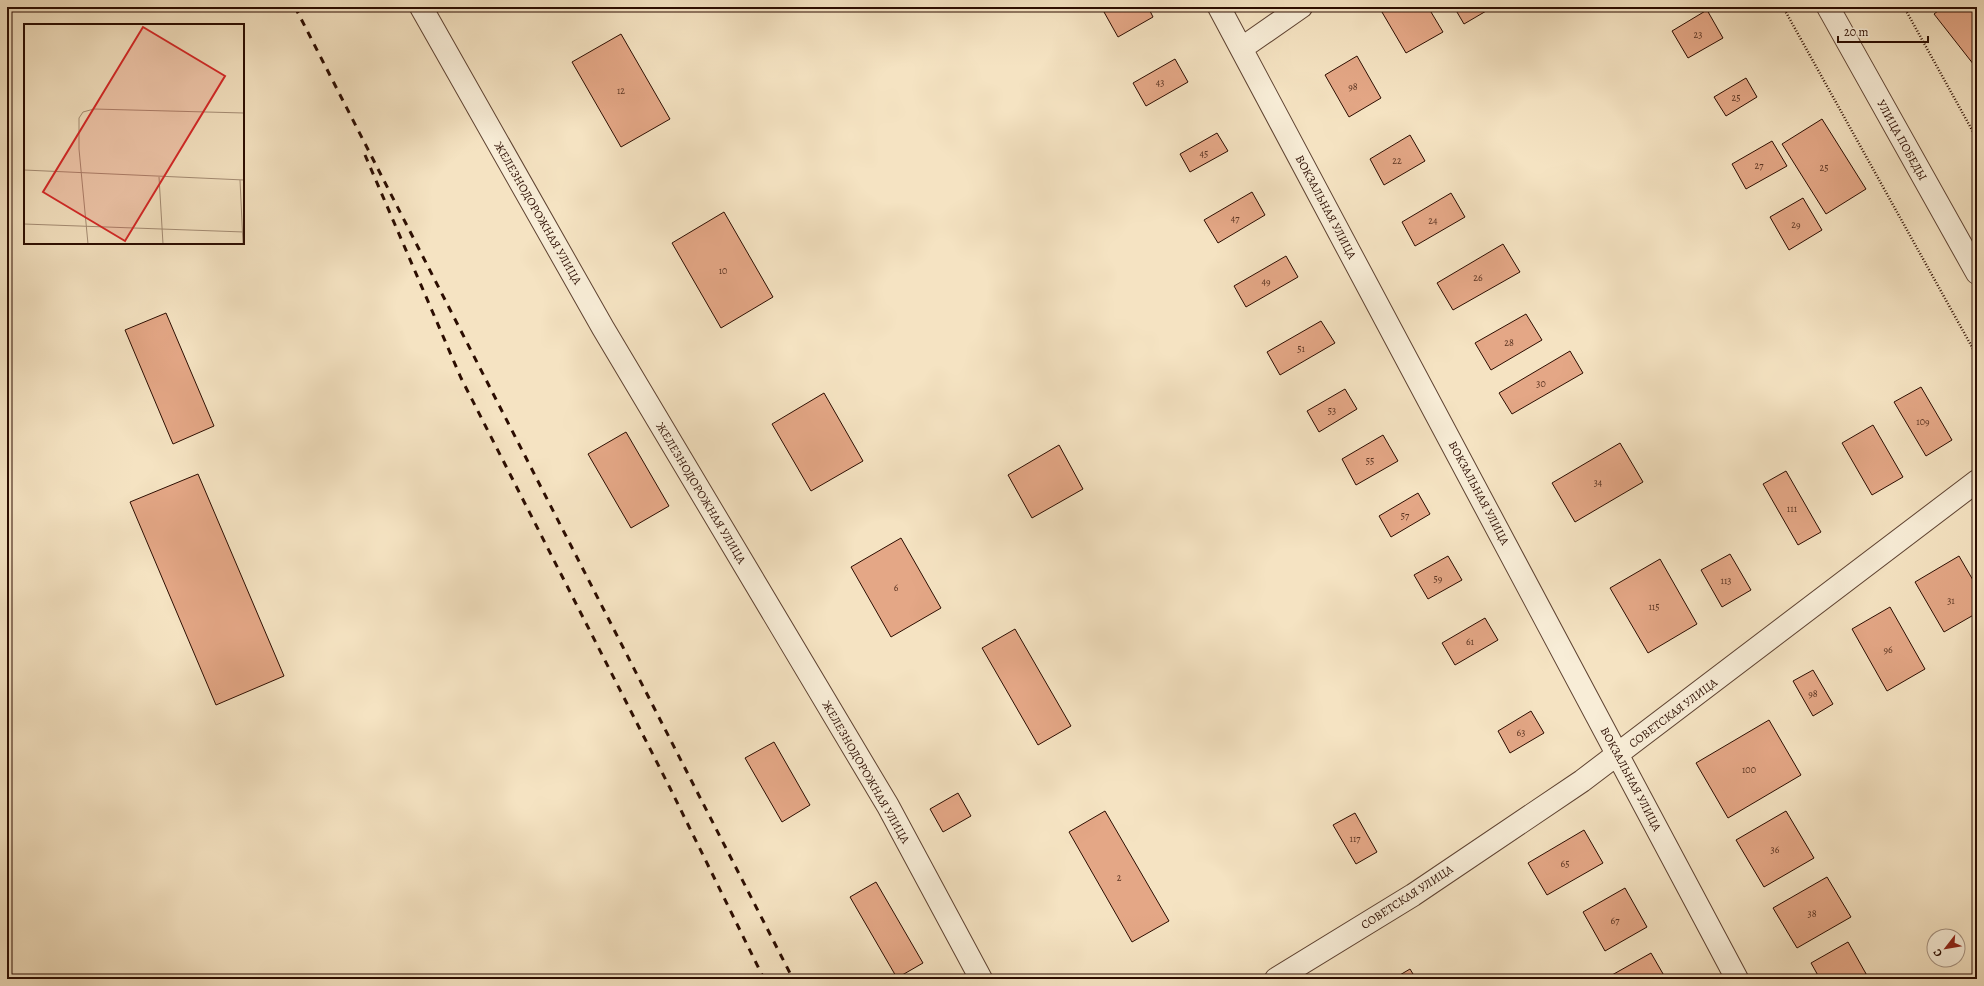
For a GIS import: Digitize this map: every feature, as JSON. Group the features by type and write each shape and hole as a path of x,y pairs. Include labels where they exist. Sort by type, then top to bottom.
{"street":[{"name":"ЖЕЛЕЗНОДОРОЖНАЯ УЛИЦА","path":"421,7 603,328 888,806 980,979"},
{"name":"ВОКЗАЛЬНАЯ УЛИЦА","path":"1219,7 1619,755 1737,979"},
{"path":"1242,48 1301,7"},
{"name":"УЛИЦА ПОБЕДЫ","path":"1828,7 1977,273"},
{"name":"СОВЕТСКАЯ УЛИЦА","path":"1276,979 1413,895 1619,755 1977,481"}],"path":[{"path":"1783,7 1977,356"},
{"path":"1904,7 1977,139"}],"building":[{"path":"1113,7 1148,7 1153,17 1118,37 1104,12"},
{"path":"1379,7 1428,7 1443,32 1406,53"},
{"path":"1454,7 1493,7 1464,24"},
{"path":"1943,7 1970,7 1977,16 1977,62 1974,65 1934,14"},
{"path":"1707,10 1723,38 1688,58 1672,31"},
{"path":"621,34 670,119 621,147 572,62"},
{"path":"1357,56 1381,98 1349,117 1325,75"},
{"path":"1175,59 1188,82 1146,106 1133,83"},
{"path":"1746,78 1757,97 1726,116 1714,97"},
{"path":"1822,119 1866,189 1826,214 1782,144"},
{"path":"1217,133 1228,151 1190,172 1180,154"},
{"path":"1410,135 1425,161 1384,185 1370,159"},
{"path":"1772,141 1787,166 1746,189 1732,164"},
{"path":"1252,192 1265,215 1218,243 1204,220"},
{"path":"1451,193 1465,217 1415,246 1402,222"},
{"path":"1803,198 1822,230 1789,250 1770,217"},
{"path":"724,212 773,297 721,328 672,243"},
{"path":"1503,244 1520,272 1453,310 1437,283"},
{"path":"1286,256 1298,277 1246,307 1234,286"},
{"path":"166,313 214,426 173,444 125,330"},
{"path":"1526,314 1542,340 1491,370 1475,343"},
{"path":"1321,321 1335,343 1280,375 1267,352"},
{"path":"1570,351 1583,373 1512,414 1499,393"},
{"path":"1921,387 1952,440 1926,456 1894,402"},
{"path":"1345,389 1357,409 1319,432 1307,411"},
{"path":"824,393 863,461 811,491 772,424"},
{"path":"1873,425 1903,477 1872,495 1842,443"},
{"path":"626,432 669,506 631,528 588,454"},
{"path":"1383,435 1398,461 1356,485 1342,459"},
{"path":"1620,443 1643,482 1575,522 1552,483"},
{"path":"1059,445 1083,489 1032,518 1008,475"},
{"path":"1786,471 1821,532 1798,545 1763,484"},
{"path":"198,474 284,676 216,705 130,502"},
{"path":"1418,493 1430,514 1391,537 1379,516"},
{"path":"901,538 941,608 891,637 851,567"},
{"path":"1730,554 1751,590 1722,607 1701,570"},
{"path":"1448,556 1462,580 1428,599 1414,575"},
{"path":"1959,556 1977,587 1977,613 1944,632 1915,582"},
{"path":"1660,559 1697,624 1648,653 1610,588"},
{"path":"1890,607 1925,669 1887,691 1852,629"},
{"path":"1485,618 1498,640 1455,665 1442,643"},
{"path":"1015,629 1071,726 1038,745 982,648"},
{"path":"1813,670 1833,704 1813,716 1793,681"},
{"path":"1531,711 1544,733 1510,753 1498,731"},
{"path":"1769,720 1801,775 1728,818 1696,763"},
{"path":"774,742 810,805 782,822 745,758"},
{"path":"958,793 971,816 943,832 930,809"},
{"path":"1105,811 1169,921 1132,942 1069,832"},
{"path":"1786,811 1814,858 1764,887 1736,840"},
{"path":"1355,813 1377,852 1356,864 1333,825"},
{"path":"1584,830 1603,863 1547,895 1528,863"},
{"path":"1827,877 1851,917 1797,948 1773,908"},
{"path":"876,882 923,963 897,978 850,897"},
{"path":"1625,888 1647,927 1605,951 1583,912"},
{"path":"1848,942 1869,979 1820,979 1811,963"},
{"path":"1651,953 1666,979 1614,979 1612,975"},
{"path":"1410,969 1416,979 1393,979"}],"railway":[{"path":"295,7 793,979"},
{"path":"365,155 461,378 670,788 764,979"}]}
